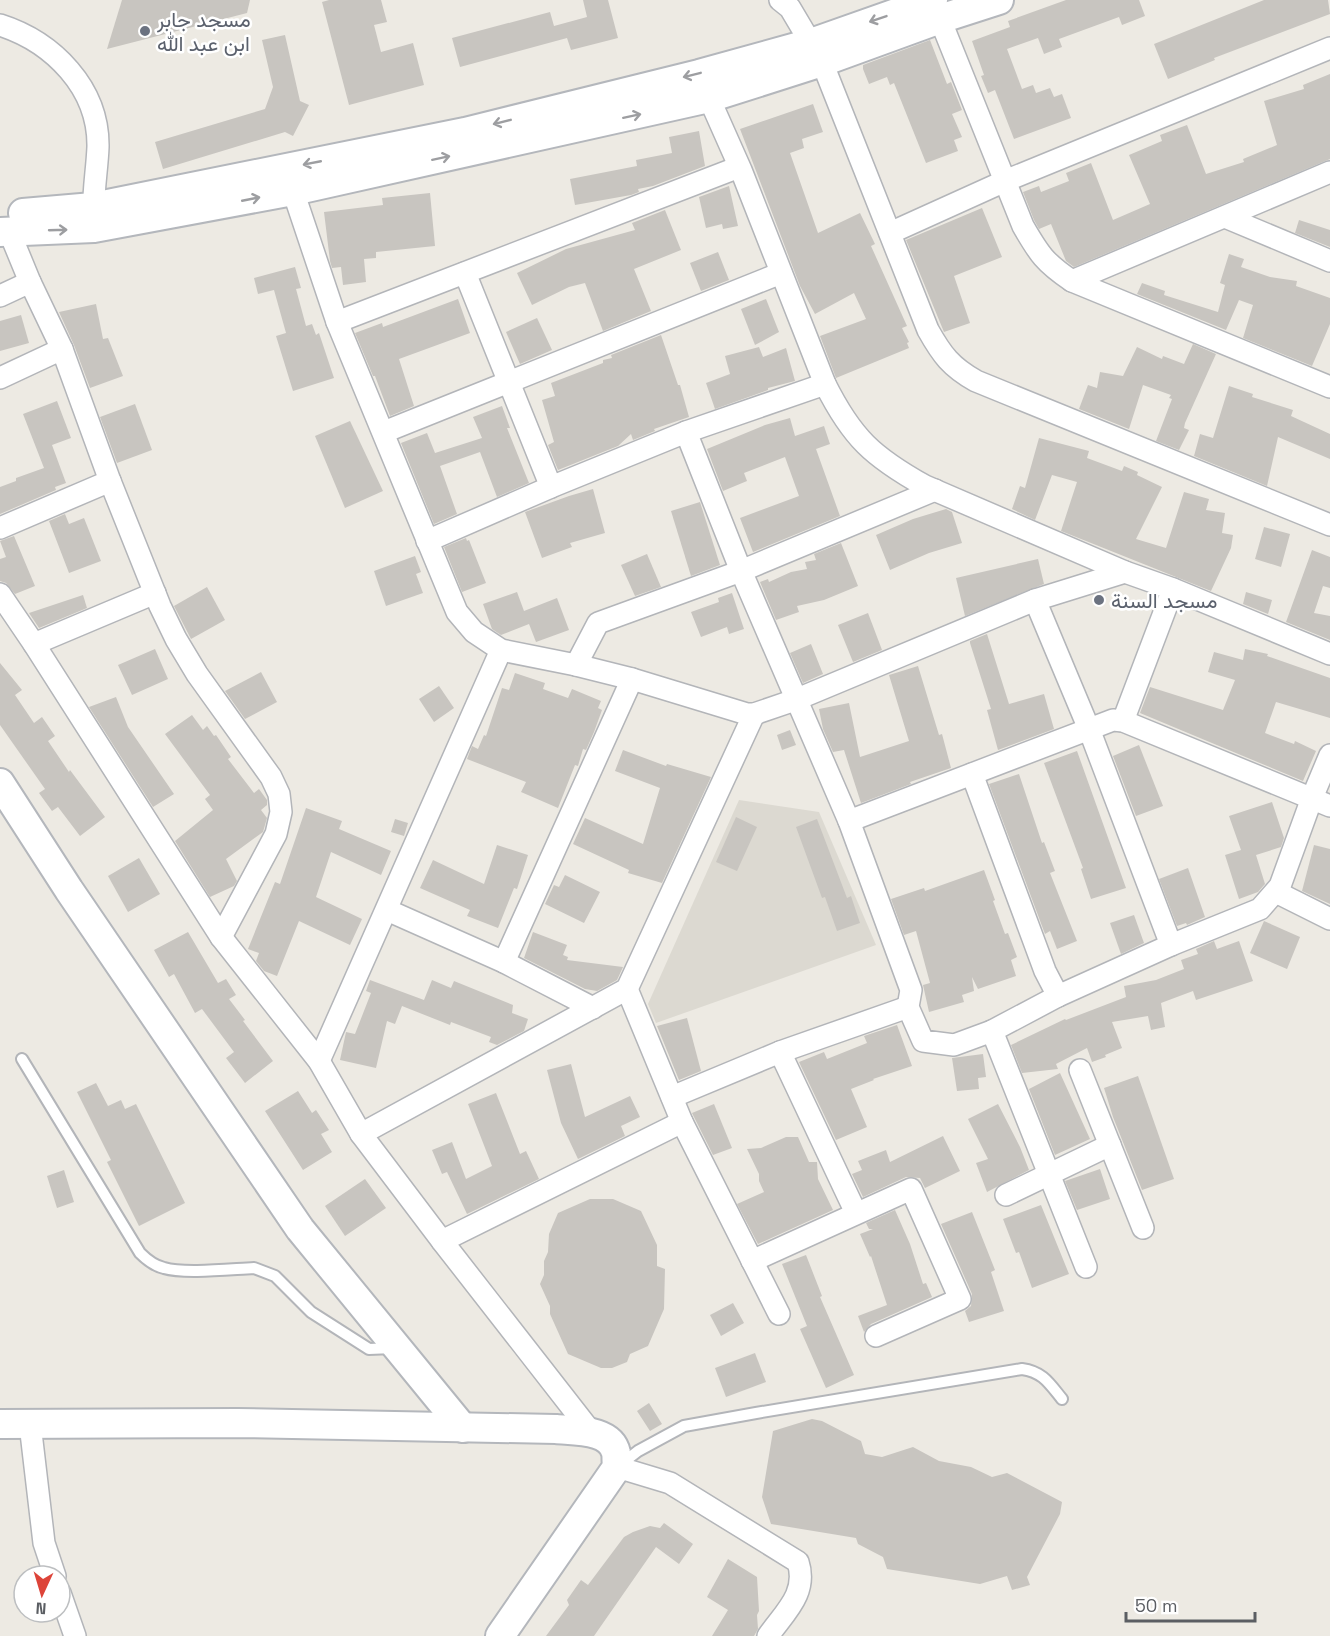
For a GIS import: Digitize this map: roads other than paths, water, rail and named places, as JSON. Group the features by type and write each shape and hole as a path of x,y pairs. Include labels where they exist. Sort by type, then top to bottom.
{"main road":[{"path":"3,226 93,218 292,191 709,98 817,53 937,9 999,0"},
{"path":"93,218 465,132 699,74 817,53"},
{"path":"0,783 69,890 300,1229 463,1428"},
{"path":"0,1424 237,1423 556,1429 591,1432 607,1439 616,1450 616,1467 500,1636"}],"street":[{"path":"780,0 790,8 817,53 928,330 942,354 957,370 976,381 1330,525"},
{"path":"937,9 1023,226 1037,251 1050,267 1072,281 1330,387"},
{"path":"0,25 15,30 51,51 74,74 88,100 95,121 98,145 93,218"},
{"path":"890,233 1005,181 1330,48"},
{"path":"709,98 739,167 825,384 837,408 856,435 874,453 894,469 935,490 1125,572 1173,589 1330,654"},
{"path":"337,322 739,167"},
{"path":"1072,281 1330,172"},
{"path":"292,191 337,322 458,612 474,632 501,650 576,665 747,714 754,714 795,700 1035,600 1125,572"},
{"path":"1225,217 1330,261"},
{"path":"3,226 62,349 110,481 176,639 197,674 271,777 279,794 281,812 276,834 221,937"},
{"path":"465,273 551,486"},
{"path":"384,432 781,273"},
{"path":"0,296 30,282"},
{"path":"0,378 62,349"},
{"path":"427,541 551,486 686,432 825,384"},
{"path":"686,432 795,700 849,821 911,990 908,1007 923,1041 954,1045 992,1031 1058,996 1171,945 1260,909 1280,886 1321,802 1330,755"},
{"path":"0,528 110,481"},
{"path":"576,665 598,623 741,571 935,490"},
{"path":"1123,721 1173,589"},
{"path":"34,644 155,593"},
{"path":"0,594 221,937 319,1061 362,1134 591,1432"},
{"path":"1035,600 1089,729 1171,945"},
{"path":"319,1061 501,650"},
{"path":"504,962 632,680"},
{"path":"362,1134 627,989 754,714"},
{"path":"849,821 1113,720 1123,721 1321,802"},
{"path":"972,774 1045,971 1058,996"},
{"path":"1276,892 1330,919"},
{"path":"387,910 504,962 593,1008"},
{"path":"627,989 681,1122 779,1314"},
{"path":"672,1097 780,1052 908,1007"},
{"path":"992,1031 1086,1267"},
{"path":"780,1052 856,1213"},
{"path":"1080,1070 1143,1228"},
{"path":"442,1241 681,1122"},
{"path":"1006,1195 1110,1145"},
{"path":"752,1261 911,1189 960,1299 876,1336"},
{"path":"30,1424 45,1543 51,1564"},
{"path":"616,1467 670,1483 798,1562 802,1574 800,1590 768,1636"}],"lane":[{"path":"22,1059 140,1253 149,1261 163,1268 177,1270 254,1268 265,1271 283,1282 320,1319 369,1349 397,1347"},
{"path":"616,1467 638,1451 684,1426 1022,1369 1035,1371 1048,1381 1062,1399"}],"place":[{"name":"مسجد جابر ابن عبد الله","path":"145,31"},
{"name":"مسجد السنة","path":"1099,600"}]}
